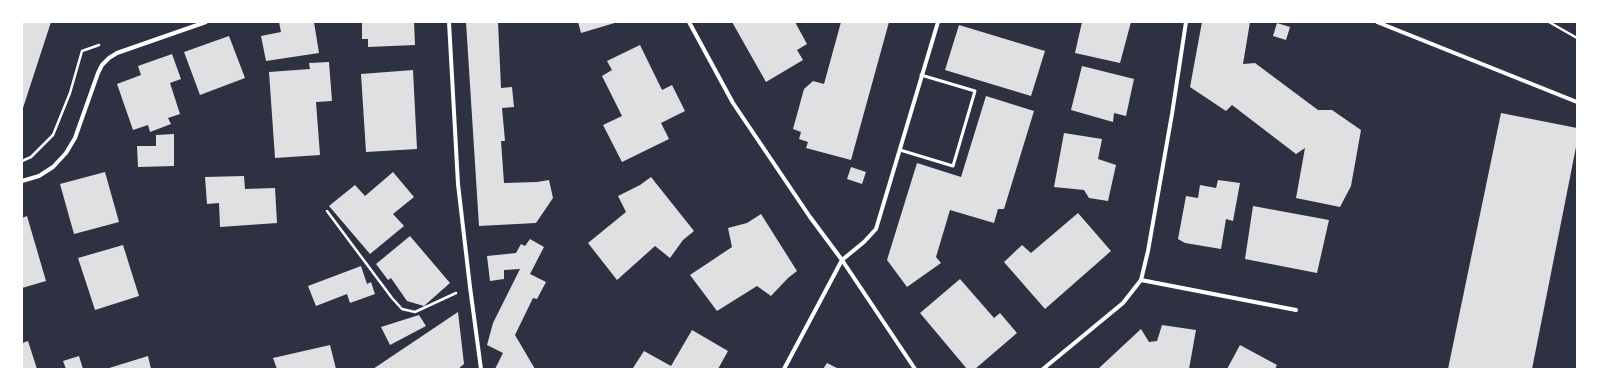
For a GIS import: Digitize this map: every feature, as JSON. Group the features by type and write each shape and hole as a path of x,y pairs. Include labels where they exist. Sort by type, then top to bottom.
{"street":[{"path":"22,181 39,176 53,167 66,152 75,138 98,73 102,65 109,58 117,53 206,22"},
{"path":"449,22 458,184 481,369"},
{"path":"689,22 733,103 810,217 842,260 915,369"},
{"path":"784,369 842,260 864,242 876,229 938,22"},
{"path":"1043,369 1123,302 1141,280 1148,251 1186,22"},
{"path":"1377,22 1577,102"},
{"path":"1141,280 1296,310"}],"lane":[{"path":"900,150 953,166 975,91 921,75"}],"path":[{"path":"1549,22 1577,38"},
{"path":"327,211 392,298 402,309 415,312 470,287"}],"building":[{"path":"22,22 51,22 22,111"},
{"path":"279,22 314,22 319,53 266,61 261,36 281,32"},
{"path":"362,22 414,22 415,45 368,47 368,39 362,39"},
{"path":"466,22 498,22 501,88 512,87 514,107 502,108 505,141 501,141 504,183 549,180 553,198 536,223 479,226"},
{"path":"578,22 618,22 581,33"},
{"path":"732,22 795,22 807,44 797,50 803,60 766,82"},
{"path":"841,22 889,22 851,160 806,148 808,142 799,139 801,132 793,129 804,89 813,81 824,84"},
{"path":"1082,22 1131,22 1120,63 1075,53"},
{"path":"1202,22 1250,22 1243,64 1255,63 1318,110 1332,110 1361,130 1351,186 1340,207 1296,198 1305,148 1296,154 1232,105 1226,111 1190,87"},
{"path":"1277,23 1290,27 1286,40 1273,36"},
{"path":"959,25 1045,51 1031,96 945,70"},
{"path":"229,36 245,78 200,95 184,52"},
{"path":"640,45 662,90 672,85 685,111 661,123 669,139 622,162 603,125 622,116 602,76 612,70 607,61"},
{"path":"172,54 181,79 170,83 180,114 168,118 171,124 150,132 148,125 133,130 117,84 141,75 138,66"},
{"path":"329,62 332,101 316,102 320,155 275,158 269,72 310,69 309,63"},
{"path":"1082,66 1134,79 1126,116 1114,113 1113,122 1071,110"},
{"path":"413,70 417,149 366,152 361,74"},
{"path":"986,96 1034,111 1004,209 998,209 994,223 950,210 936,257 941,263 907,287 887,260 917,163 961,177"},
{"path":"1501,113 1577,128 1577,142 1532,369 1448,369"},
{"path":"1064,133 1102,139 1098,159 1116,165 1108,201 1089,198 1084,190 1054,187"},
{"path":"174,134 174,166 138,167 137,146 156,146 156,135"},
{"path":"851,167 866,172 862,184 847,179"},
{"path":"105,172 119,222 74,234 60,184"},
{"path":"393,172 414,197 393,214 404,226 370,254 329,206 355,185 365,196"},
{"path":"244,176 245,189 275,188 277,223 220,227 219,203 207,204 205,177"},
{"path":"651,177 694,231 683,240 670,258 655,246 617,280 588,243 626,212 618,196 640,185"},
{"path":"1218,180 1240,183 1233,221 1226,219 1221,249 1185,243 1178,239 1186,196 1198,198 1200,185 1216,188"},
{"path":"1253,206 1329,220 1317,273 1245,259"},
{"path":"1078,213 1111,251 1045,309 1004,262 1022,245 1031,253"},
{"path":"761,214 797,271 771,296 757,286 717,311 690,275 732,247 728,228 747,223"},
{"path":"27,216 46,281 22,288 22,218"},
{"path":"410,236 450,283 424,306 407,301 391,278 388,280 376,264"},
{"path":"530,239 544,247 530,274 546,282 537,299 533,298 515,335 535,369 495,369 503,353 487,345 493,323 520,269 504,270 504,279 490,281 487,256 516,253 521,244 525,246"},
{"path":"123,245 139,296 95,310 78,258"},
{"path":"361,266 367,284 371,282 375,294 350,303 347,294 316,306 308,286"},
{"path":"960,279 994,318 1000,313 1017,333 975,369 967,369 920,313"},
{"path":"458,312 464,364 458,369 373,369"},
{"path":"419,315 426,326 390,345 381,327"},
{"path":"1162,325 1196,330 1189,369 1098,369 1141,329 1149,342 1157,341"},
{"path":"692,330 728,351 718,369 633,368 644,351 671,366"},
{"path":"28,341 37,369 22,369 22,343"},
{"path":"330,345 336,369 277,369 273,358"},
{"path":"1240,345 1277,365 1275,369 1227,369"},
{"path":"79,356 83,369 66,369 63,361"},
{"path":"148,356 151,369 106,369"},
{"path":"827,363 839,369 823,369"}]}
